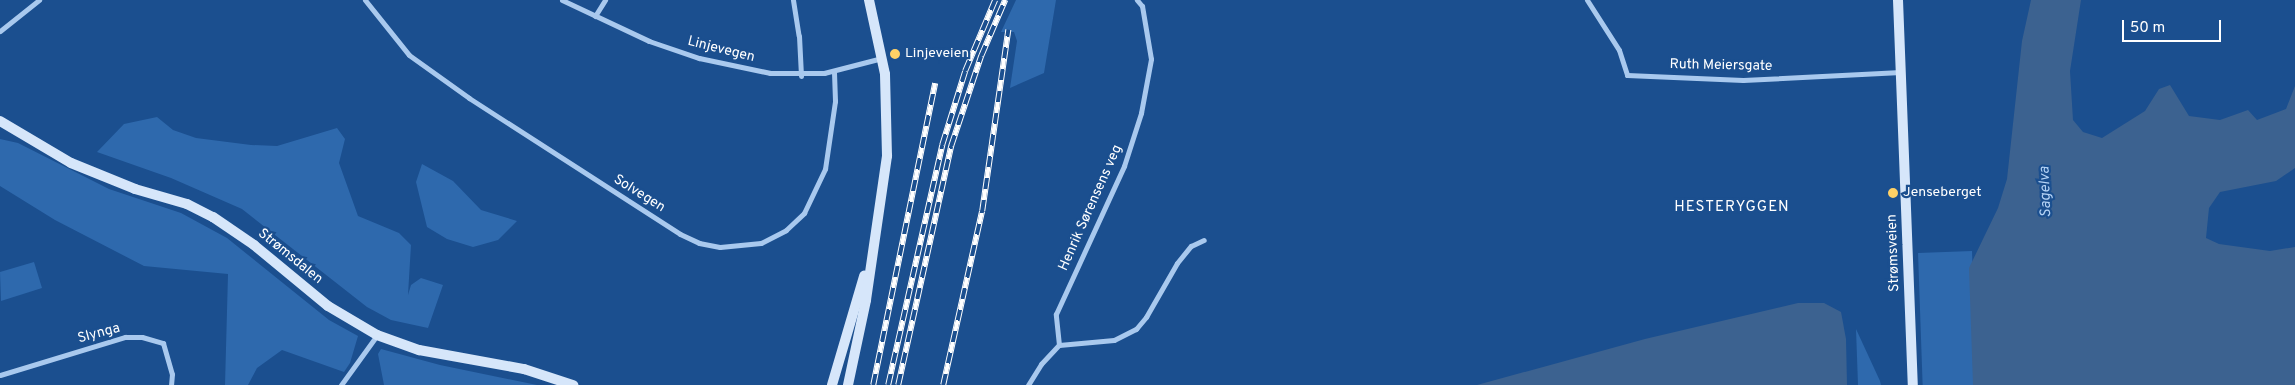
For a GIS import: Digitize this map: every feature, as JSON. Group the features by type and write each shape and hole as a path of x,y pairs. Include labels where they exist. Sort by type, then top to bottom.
{"main road":[{"path":"848,385 866,300 869,263 887,156 888,116 883,58 869,0"},
{"name":"Strømsveien","path":"1898,0 1913,385"},
{"name":"Strømsdalen","path":"0,122 80,167 187,204 213,217 254,245 335,310 376,335 419,350 524,369 573,385"},
{"path":"832,385 869,263"}],"street":[{"path":"0,31 39,0"},
{"name":"Solvegen","path":"365,0 410,55 469,98 680,234 699,242 720,247 761,243 786,230 804,213 826,169 835,101 834,71"},
{"name":"Linjevegen","path":"562,0 649,41 699,58 761,72 801,76 834,71 883,58"},
{"path":"595,16 605,0"},
{"path":"793,0 800,36 801,76"},
{"name":"Henrik Sørensens veg","path":"1060,345 1056,314 1124,166 1141,113 1151,59 1142,6 1137,0"},
{"name":"Ruth Meiersgate","path":"1587,0 1619,50 1627,75 1742,80 1901,72"},
{"path":"1028,385 1041,364 1060,345 1114,340 1136,329 1146,317 1176,263 1191,246 1204,240"},
{"path":"341,385 376,335"},
{"name":"Slynga","path":"0,375 125,337 142,337 163,343 172,374 171,385"}],"shaded area":[{"path":"1016,0 1056,0 1044,73 1010,88 1017,41 1014,32 1001,32"},
{"path":"157,117 173,130 196,138 251,145 277,146 337,128 345,139 339,163 358,216 399,233 411,245 408,295 411,285 421,278 443,285 428,328 391,320 367,307 242,209 171,178 97,152 124,124"},
{"path":"0,139 18,143 109,189 181,213 227,238 329,320 358,336 350,363 344,372 282,350 257,368 248,385 225,385 228,274 144,266 55,220 0,186"},
{"path":"422,164 453,181 481,210 517,221 498,240 473,247 447,239 427,227 416,182"},
{"path":"1972,251 1977,385 1923,385 1918,253"},
{"path":"34,262 42,288 1,301 0,272"},
{"path":"1856,329 1880,381 1881,385 1858,385"},
{"path":"381,349 440,365 537,385 384,385 378,354"}],"water":[{"name":"Sagelva","path":"2031,0 2081,0 2070,71 2073,120 2083,132 2102,138 2145,111 2159,89 2170,85 2189,116 2220,120 2248,110 2257,120 2286,109 2295,86 2295,168 2276,181 2220,192 2209,208 2206,238 2219,244 2270,251 2295,247 2295,385 1973,385 1969,268 1998,208 2007,179 2022,41"},
{"path":"1798,303 1824,303 1841,312 1846,339 1847,385 1477,385 1645,339"}],"railway":[{"path":"888,385 942,145 965,71 995,0"},
{"path":"898,385 951,146 981,56 1005,0"},
{"path":"943,385 982,211 1008,30"},
{"path":"873,385 935,83"}],"place":[{"name":"Linjeveien","path":"895,54"},
{"name":"Jenseberget","path":"1893,193"}],"district":[{"name":"HESTERYGGEN","path":"1732,208"}]}
